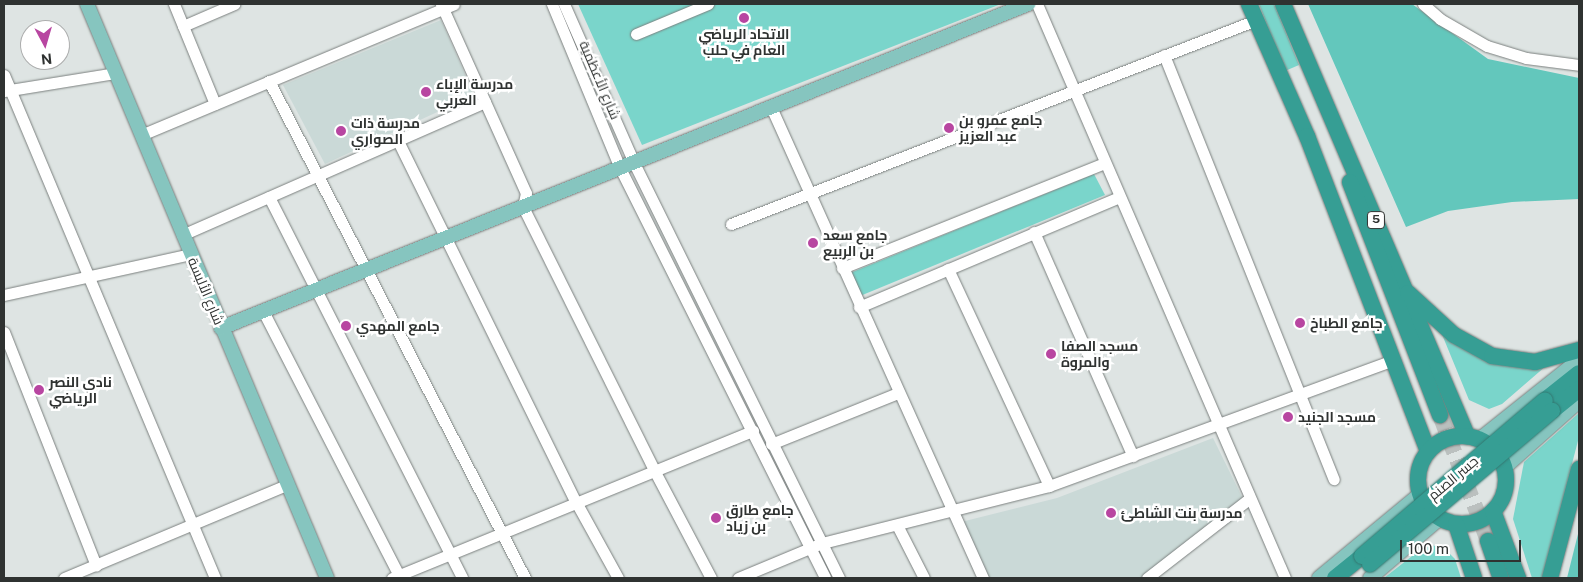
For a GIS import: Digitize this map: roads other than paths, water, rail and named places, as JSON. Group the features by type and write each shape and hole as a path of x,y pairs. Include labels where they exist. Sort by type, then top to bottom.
{"highway":[{"name":"5","path":"1249,4 1307,136 1428,451"},
{"name":"5","path":"1284,4 1405,290 1473,438"},
{"name":"5","path":"1307,136 1343,205 1436,417 1356,202 1331,113"},
{"path":"1405,290 1454,335 1492,356 1535,362 1579,350"},
{"path":"1548,406 1579,373"},
{"path":"1548,406 1579,389"},
{"name":"جسر الصنم","path":"1367,566 1548,406"},
{"path":"1473,438 1499,456 1505,468 1505,491 1493,511 1476,522 1456,524 1440,518 1430,510 1420,494 1419,468 1428,451 1442,440 1473,438"},
{"path":"1550,578 1579,469"},
{"path":"1493,511 1518,578"},
{"path":"1456,524 1474,578"},
{"path":"1490,578 1483,542 1501,578"},
{"path":"1335,578 1367,566"},
{"path":"1352,578 1367,566"}],"main road":[{"name":"شارع الألبسة","path":"86,4 286,485 327,578"},
{"path":"221,328 1028,4"},
{"path":"1473,438 1579,360"},
{"path":"1505,468 1579,401"},
{"path":"1320,578 1420,494"},
{"path":"1367,566 1440,518"}],"street":[{"path":"174,4 215,104"},
{"path":"183,26 234,4"},
{"name":"شارع الأعظمية","path":"552,4 620,168 825,578"},
{"path":"564,4 634,162 771,444 839,578"},
{"path":"636,34 708,4"},
{"path":"1037,4 1216,425 1286,578"},
{"path":"1423,4 1440,19 1487,46 1526,58 1579,65"},
{"path":"141,135 446,5 485,102 526,193 523,207 654,470 712,578"},
{"path":"731,224 1256,20"},
{"path":"1164,55 1334,479"},
{"path":"7,91 115,73"},
{"path":"4,75 7,91 89,276 215,578"},
{"path":"269,81 368,269 525,578"},
{"path":"182,235 485,102"},
{"path":"772,107 808,194 983,578"},
{"path":"398,141 576,502 618,578"},
{"path":"842,268 1105,163"},
{"path":"859,307 1119,196"},
{"path":"268,197 462,578"},
{"path":"1034,232 1133,456"},
{"path":"4,295 190,254"},
{"path":"948,269 1049,486"},
{"path":"263,311 397,577 753,431"},
{"path":"4,332 96,565"},
{"path":"738,578 822,544 1049,486 1394,360"},
{"path":"771,444 898,393"},
{"path":"64,578 286,485"},
{"path":"1147,578 1249,499"},
{"path":"896,525 924,578"}],"tunnel":[{"path":"1440,415 1488,541"}],"place":[{"name":"الاتحاد الرياضي العام في حلب","path":"744,18"},
{"name":"مدرسة الإباء العربي","path":"426,92"},
{"name":"جامع عمرو بن عبد العزيز","path":"949,128"},
{"name":"مدرسة ذات الصواري","path":"341,131"},
{"name":"جامع سعد بن الربيع","path":"813,243"},
{"name":"جامع الطباخ","path":"1300,323"},
{"name":"جامع المهدي","path":"346,326"},
{"name":"مسجد الصفا والمروة","path":"1051,354"},
{"name":"نادي النصر الرياضي","path":"39,390"},
{"name":"مسجد الجنيد","path":"1288,417"},
{"name":"مدرسة بنت الشاطئ","path":"1111,513"},
{"name":"جامع طارق بن زياد","path":"716,518"}]}
